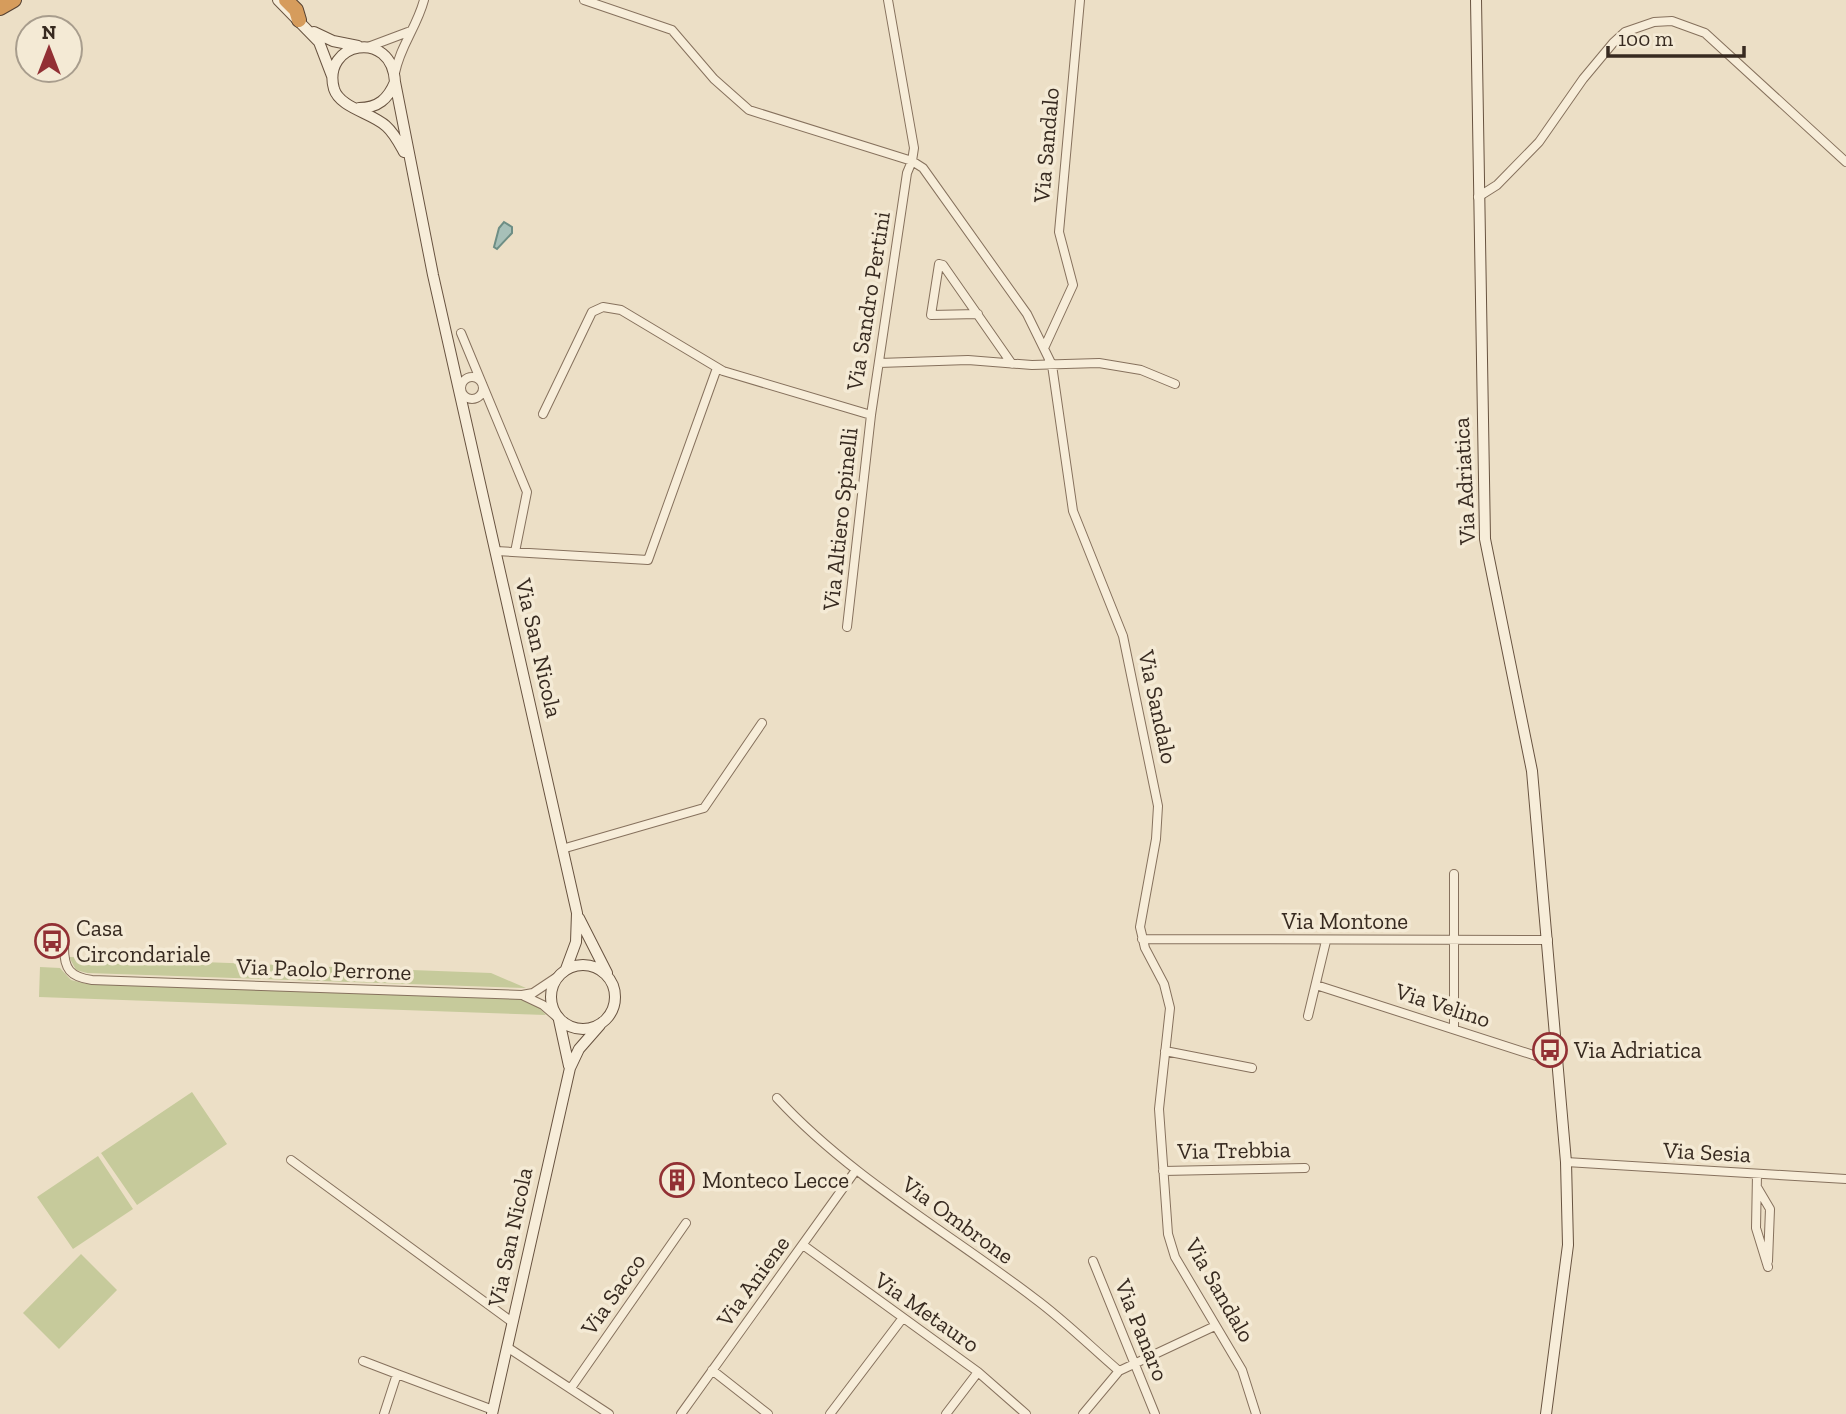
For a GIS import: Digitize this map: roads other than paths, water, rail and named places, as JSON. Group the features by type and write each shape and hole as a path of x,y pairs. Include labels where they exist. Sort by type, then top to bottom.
{"highway":[{"path":"0,6 5,0"},
{"path":"0,6 13,0"},
{"path":"271,0 296,10 303,24"}],"street":[{"name":"Via San Nicola","path":"359,108 377,106 385,100 395,78 400,48 416,25 424,0"},
{"path":"584,0 672,30 714,79 749,110 912,161 923,168 982,248 1045,346"},
{"name":"Via Sandro Pertini","path":"543,414 589,316 603,307 621,310 718,368 871,415 907,173 912,161 913,135 888,0"},
{"name":"Via Sandalo","path":"1080,0 1059,232 1073,285 1045,346 1052,365 1073,511 1124,636 1146,755 1156,793 1156,839 1142,914 1142,939 1169,996 1159,1109 1171,1248 1242,1370 1256,1414"},
{"name":"Via Adriatica","path":"1476,0 1485,540 1532,771 1566,1162 1567,1257 1546,1414"},
{"path":"1478,197 1497,185 1539,142 1583,79 1613,43 1625,33 1654,22 1672,21 1705,33 1846,162"},
{"name":"Via San Nicola","path":"303,24 323,49 337,95 392,132 410,169"},
{"path":"303,24 333,41 364,47 385,55 395,78"},
{"path":"332,77 341,55 401,37 416,25"},
{"name":"Via San Nicola","path":"395,78 410,169 577,913 610,978 615,995 615,1005 579,1049 570,1068 493,1412"},
{"path":"978,314 931,315 939,264 943,265 978,314 1012,363"},
{"name":"Via San Nicola","path":"461,333 527,492 515,552"},
{"path":"879,363 968,360 1052,365 1112,364 1158,375 1175,384"},
{"path":"495,551 648,560 718,368"},
{"path":"471,377 482,384 479,397 472,400 465,398 461,391 465,379 471,377"},
{"name":"Via Altiero Spinelli","path":"847,627 871,415"},
{"path":"562,849 704,808 762,723"},
{"path":"1454,874 1454,1029"},
{"name":"Via San Nicola","path":"570,1068 563,1029 550,1000 576,942 577,913"},
{"name":"Via Montone","path":"1142,939 1548,940"},
{"path":"1308,1016 1326,941"},
{"name":"Via Paolo Perrone","path":"64,947 66,968 71,974 92,980 522,995 533,993 561,973"},
{"path":"561,973 590,965 610,978"},
{"name":"Via Velino","path":"1316,985 1558,1063"},
{"name":"Via Paolo Perrone","path":"522,995 543,1005 558,1018"},
{"path":"558,1018 577,1030 600,1025"},
{"path":"1165,1051 1252,1068"},
{"name":"Via Ombrone","path":"777,1098 803,1125 856,1170 1037,1299 1119,1371"},
{"path":"291,1160 512,1322"},
{"name":"Via Sesia","path":"1566,1162 1846,1179"},
{"name":"Via Trebbia","path":"1163,1171 1305,1168"},
{"name":"Via Aniene","path":"681,1414 856,1170"},
{"path":"1756,1187 1770,1209 1768,1267 1756,1228 1756,1187 1757,1174"},
{"name":"Via Sacco","path":"571,1388 686,1223"},
{"name":"Via Metauro","path":"803,1245 978,1372 1026,1414"},
{"name":"Via Panaro","path":"1093,1261 1155,1414"},
{"path":"830,1414 902,1319"},
{"path":"1083,1414 1119,1371 1215,1326"},
{"path":"507,1347 609,1414"},
{"path":"363,1361 493,1412"},
{"path":"712,1370 768,1414"},
{"path":"946,1414 978,1372"},
{"path":"384,1414 397,1374"}],"water":[{"path":"504,222 512,227 512,233 497,249 494,247 499,228"}],"place":[{"name":"Casa Circondariale","path":"52,941"},
{"name":"Via Adriatica","path":"1550,1050"},
{"name":"Monteco Lecce","path":"677,1180"}]}
